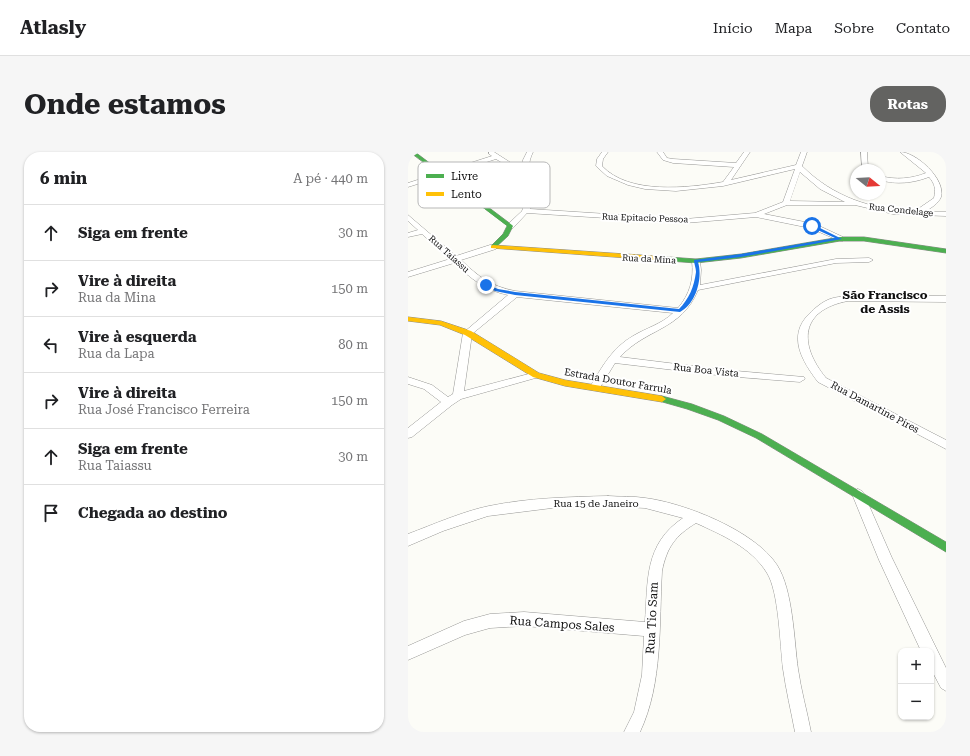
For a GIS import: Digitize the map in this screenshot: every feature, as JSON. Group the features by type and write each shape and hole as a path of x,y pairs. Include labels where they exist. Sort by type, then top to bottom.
{"street":[{"path":"412,152 425,162"},
{"path":"489,152 505,162"},
{"path":"526,162 530,152"},
{"path":"605,152 600,159 599,166 604,173 612,178 637,186 672,190 726,183 799,166"},
{"path":"660,152 665,159 673,161 738,164"},
{"path":"726,183 745,152"},
{"path":"786,203 804,152"},
{"path":"864,152 865,164"},
{"path":"903,152 922,165 930,174 939,189 937,198 929,206 916,213"},
{"path":"482,162 497,157"},
{"name":"Rua Condelage","path":"799,166 807,176 819,186 856,204 879,209 916,213 946,214"},
{"path":"886,180 911,181 930,174"},
{"path":"408,185 418,182"},
{"name":"Rua Condelage","path":"786,203 856,204"},
{"name":"Rua Epitacio Pessoa","path":"525,211 685,221 756,215 786,203"},
{"path":"486,208 510,226"},
{"path":"408,275 493,247 506,235 510,226 526,208"},
{"path":"756,215 812,226 840,239"},
{"name":"Rua Taiassu","path":"408,217 486,285 496,290 515,294 680,311"},
{"path":"408,235 423,231"},
{"name":"Rua da Mina","path":"493,247 696,261 741,256 840,239 864,239 946,250"},
{"path":"695,288 836,261 870,260"},
{"path":"596,387 611,360 626,344 667,322 688,302 695,288 698,270 696,261"},
{"path":"458,396 468,333 515,294"},
{"name":"Rua Damartine Pires","path":"946,299 863,298 832,300 820,308 806,322 802,336 804,350 811,366 822,380 946,445"},
{"name":"Estrada Doutor Farrula","path":"408,319 441,323 468,333 536,375 565,383 659,398 689,406 721,418 759,436 946,547"},
{"name":"Rua Boa Vista","path":"611,360 724,373 800,379"},
{"path":"408,434 448,402 458,396 536,375"},
{"path":"408,380 428,387 448,402"},
{"path":"858,494 886,560 928,648"},
{"name":"Rua 15 de Janeiro","path":"408,540 440,527 488,511 552,503 608,501 644,503 694,517 734,535 759,553 773,570 781,591 790,671 803,732"},
{"name":"Rua Tio Sam","path":"632,732 641,713 649,676 651,630 658,556 663,544 670,534 694,517"},
{"name":"Rua Campos Sales","path":"408,653 464,628 490,621 524,619 651,630"},
{"path":"934,660 946,683"}],"traffic: fast":[{"path":"412,152 425,162"},
{"path":"486,208 510,226 506,235 493,247"},
{"path":"655,258 696,261 741,256 840,239 864,239 946,251"},
{"path":"662,399 689,406 721,418 759,436 946,547"}],"traffic: slow":[{"path":"493,247 655,258"},
{"path":"408,319 441,323 468,333 536,375 565,383 662,399"}],"district":[{"name":"São Francisco de Assis","path":"885,302"}],"route":[{"path":"486,285 496,290 515,294 680,311 688,302 695,288 698,270 696,261 741,256 825,240 840,239 812,226"}]}
